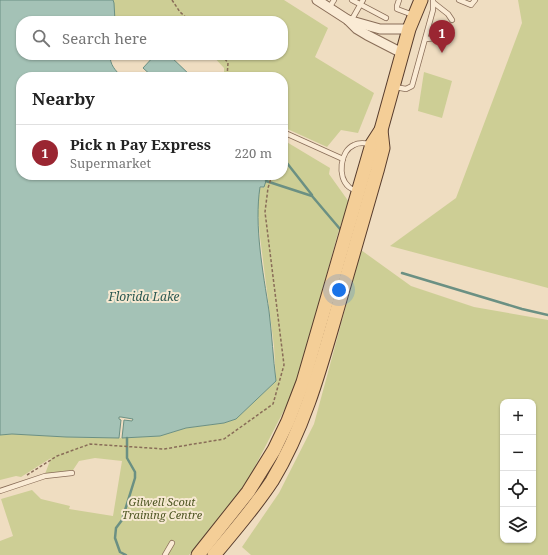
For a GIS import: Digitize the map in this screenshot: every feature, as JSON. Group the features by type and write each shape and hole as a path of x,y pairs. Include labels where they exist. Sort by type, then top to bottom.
{"main road":[{"path":"214,555 272,481 295,436 318,373 381,130 409,29 414,16 429,1"},
{"path":"198,555 248,492 274,450 288,421 303,382 359,192 378,146"}],"street":[{"path":"317,0 332,4 350,21 356,29 402,53"},
{"path":"350,21 380,29 409,29"}],"lane":[{"path":"352,0 386,18"},
{"path":"350,21 363,0"},
{"path":"399,0 397,6 398,9 414,16"},
{"path":"459,0 471,5 475,0"},
{"path":"429,1 448,14 452,20"},
{"path":"393,86 406,88 412,86 433,10 429,1"},
{"path":"426,39 446,37 450,30"},
{"path":"288,132 343,159"},
{"path":"359,192 349,187 344,181 341,172 343,159 347,151 355,144 362,143 378,146"},
{"path":"0,491 45,476 72,473"},
{"path":"165,555 172,543"}],"path":[{"path":"172,0 184,16"},
{"path":"226,60 228,63 227,72"},
{"path":"26,476 57,456 90,444 164,449 224,439 273,404 284,365 265,212 270,180"}],"green space":[{"path":"113,0 284,0 328,28 315,57 374,93 358,133 341,130 327,147 288,129 288,72 224,72 224,68 217,60 288,60 288,16 115,16"},
{"path":"518,0 548,0 548,288 390,246 456,198 522,23"},
{"path":"424,72 452,81 442,118 418,111"},
{"name":"Gilwell Scout Training Centre","path":"288,143 330,168 329,174 349,202 338,233 296,387 247,482 189,555 0,555 0,541 13,536 1,499 32,490 41,499 70,506 69,509 113,516 122,461 95,458 79,461 73,470 45,474 51,458 21,477 16,476 0,480 0,435 12,434 119,438 160,436 186,428 224,423 236,419 276,381 274,346 257,202 260,188 264,187 266,180 288,180"},
{"path":"361,250 411,286 474,307 548,320 548,555 251,555 242,547 279,493 314,424"}],"water":[{"name":"Florida Lake","path":"0,0 113,0 115,16 16,16 16,60 111,60 113,67 117,72 16,72 16,180 266,180 264,187 260,187 258,217 262,265 269,311 276,381 236,419 224,423 186,428 160,436 122,438 124,420 132,421 133,419 121,417 119,417 121,420 119,438 12,434 0,435"},
{"path":"150,60 174,60 187,72 147,72 143,68"}],"waterway":[{"path":"288,164 312,195"},
{"path":"266,181 312,196 340,229"},
{"path":"402,273 522,309 548,315"},
{"path":"126,555 120,552 115,538 116,528 122,520 135,478 135,472 127,458 127,438"}],"place":[{"name":"Pick n Pay Express","path":"442,53"}]}
